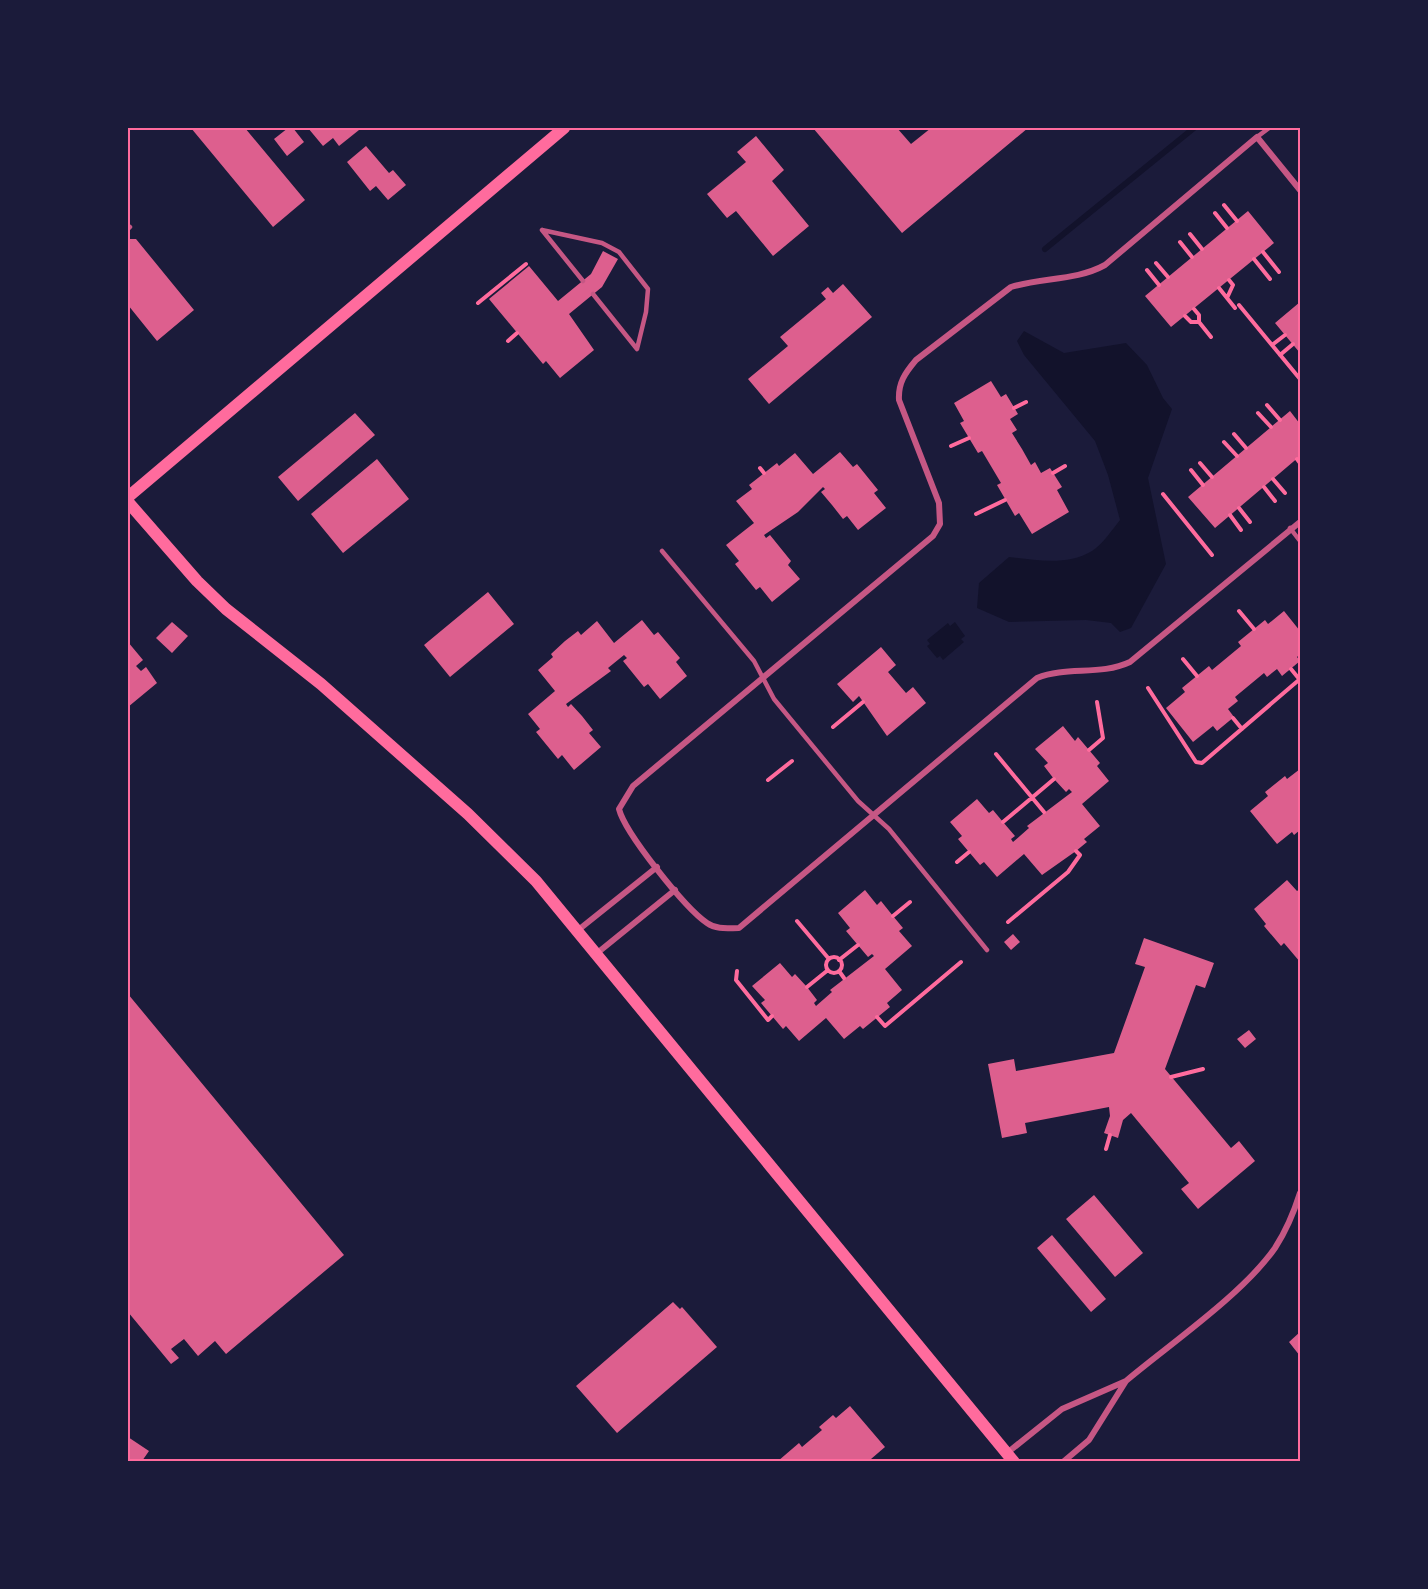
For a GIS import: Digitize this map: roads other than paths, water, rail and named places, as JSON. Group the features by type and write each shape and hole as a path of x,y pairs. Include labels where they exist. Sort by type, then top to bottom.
{"main road":[{"path":"128,497 564,128"},
{"path":"128,502 197,581 226,609 321,684 468,814 536,881 1011,1457"}],"street":[{"path":"1300,190 1257,137 1105,266 1089,274 1029,281 1011,287 916,360 904,375 898,388 899,400 939,503 940,524 933,536 633,786 623,798 619,808 621,817 675,890 708,923 721,929 739,928 1037,678 1050,673 1102,671 1130,662 1143,654 1290,528 1300,522"},
{"path":"577,931 657,867"},
{"path":"596,954 675,890"},
{"path":"1011,1457 1062,1409 1126,1381 1235,1290 1266,1260 1283,1234 1300,1193"},
{"path":"1063,1461 1089,1440 1126,1381"}],"lane":[{"path":"1257,137 1269,128"},
{"path":"583,281 542,230 602,243 619,252 648,289 646,312 637,349 593,294"},
{"path":"1290,528 1300,541"},
{"path":"662,551 754,661 774,699 858,801 889,829 987,950"}],"waterway":[{"path":"1045,249 1194,128"}]}
